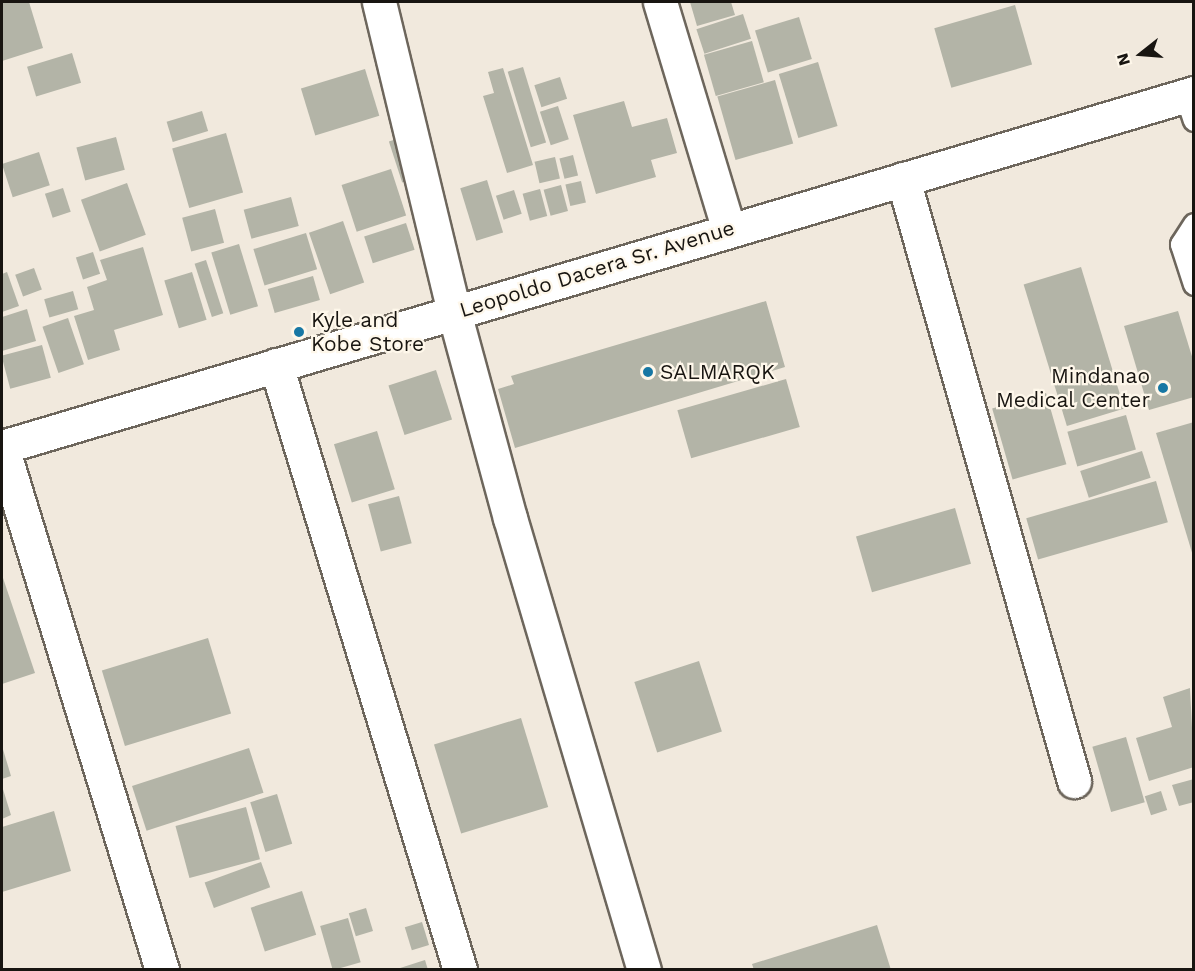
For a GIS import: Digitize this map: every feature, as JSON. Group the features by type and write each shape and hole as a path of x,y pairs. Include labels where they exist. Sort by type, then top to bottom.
{"street":[{"path":"379,2 454,312 510,518 644,969"},
{"path":"660,2 729,230"},
{"name":"Leopoldo Dacera Sr. Avenue","path":"2,447 903,179 1191,103"},
{"path":"903,179 1074,781"},
{"path":"276,365 460,969"},
{"path":"2,447 162,969"}],"lane":[{"path":"1194,224 1181,244 1194,284"}],"building":[{"path":"2,2 29,2 43,48 2,61"},
{"path":"690,2 731,2 735,15 697,26"},
{"path":"1015,5 1032,65 951,88 934,28"},
{"path":"743,14 751,39 704,54 696,29"},
{"path":"799,17 812,59 768,73 755,30"},
{"path":"752,41 764,82 716,96 704,55"},
{"path":"72,53 81,83 36,96 27,67"},
{"path":"818,62 838,126 798,138 779,74"},
{"path":"523,67 546,143 531,147 508,72"},
{"path":"503,68 533,165 507,173 483,96 494,93 488,72"},
{"path":"365,69 379,116 315,135 301,89"},
{"path":"560,77 567,99 541,107 534,85"},
{"path":"775,80 793,143 736,160 717,97"},
{"path":"624,101 632,127 667,118 677,153 651,160 656,177 596,194 573,115"},
{"path":"558,106 569,139 551,145 540,112"},
{"path":"202,111 208,131 173,142 167,122"},
{"path":"226,133 243,193 189,208 172,148"},
{"path":"406,136 419,177 402,182 389,142"},
{"path":"116,137 125,170 85,180 76,148"},
{"path":"39,152 50,185 13,197 2,164"},
{"path":"573,155 578,175 564,179 559,158"},
{"path":"555,157 560,178 539,183 535,162"},
{"path":"391,169 406,216 357,232 342,185"},
{"path":"487,180 503,233 476,241 460,188"},
{"path":"581,181 586,202 570,206 565,185"},
{"path":"127,183 146,235 100,251 81,200"},
{"path":"561,185 568,211 551,216 544,190"},
{"path":"63,188 71,212 53,218 45,194"},
{"path":"540,189 547,216 530,221 523,194"},
{"path":"514,190 522,214 504,220 496,196"},
{"path":"291,197 299,226 251,239 244,210"},
{"path":"215,209 224,243 191,252 182,218"},
{"path":"343,221 364,282 330,294 309,233"},
{"path":"406,223 415,250 373,263 364,237"},
{"path":"306,233 317,269 265,285 253,249"},
{"path":"239,244 258,306 230,315 211,252"},
{"path":"143,247 163,315 114,330 120,350 88,360 74,316 94,310 87,287 107,280 100,260"},
{"path":"93,252 100,274 83,279 76,258"},
{"path":"206,260 223,313 212,317 195,264"},
{"path":"1081,267 1124,409 1067,426 1024,285"},
{"path":"34,268 42,290 23,296 15,275"},
{"path":"7,272 19,306 2,312 2,274"},
{"path":"192,272 207,320 179,328 164,280"},
{"path":"313,276 320,300 275,313 268,289"},
{"path":"73,291 78,309 49,318 44,299"},
{"name":"SALMARQK","path":"766,301 785,367 515,448 498,389 514,384 511,376"},
{"path":"27,309 36,341 2,351 2,317"},
{"path":"1178,311 1194,363 1194,397 1149,410 1124,326"},
{"path":"68,318 84,364 58,373 42,327"},
{"path":"42,345 51,378 10,389 2,356"},
{"path":"436,370 452,419 405,435 388,385"},
{"path":"786,379 800,427 691,458 677,410"},
{"path":"1046,393 1066,464 1013,480 992,408"},
{"path":"1126,415 1136,450 1077,466 1067,432"},
{"path":"1194,422 1194,555 1193,556 1156,433"},
{"path":"377,431 395,489 352,502 334,444"},
{"path":"1142,451 1151,478 1089,498 1080,471"},
{"path":"1156,481 1168,522 1038,560 1026,518"},
{"path":"399,496 412,543 381,552 368,504"},
{"path":"955,508 971,564 872,592 856,536"},
{"path":"2,575 35,673 2,684"},
{"path":"208,638 231,714 125,746 102,670"},
{"path":"699,661 722,731 657,752 634,682"},
{"path":"1190,688 1194,767 1149,781 1136,738 1172,727 1163,697"},
{"path":"521,718 548,807 461,834 434,745"},
{"path":"1126,737 1145,802 1111,812 1092,747"},
{"path":"2,746 11,776 2,779"},
{"path":"249,748 264,793 147,831 132,786"},
{"path":"1194,779 1194,802 1179,806 1172,785"},
{"path":"2,786 11,815 2,819"},
{"path":"1161,791 1167,810 1151,815 1145,796"},
{"path":"277,794 292,844 265,852 250,802"},
{"path":"246,807 260,859 189,878 175,826"},
{"path":"54,811 71,871 2,892 2,827"},
{"path":"261,862 270,887 214,908 205,883"},
{"path":"302,891 316,935 265,951 251,908"},
{"path":"366,908 373,931 356,936 349,913"},
{"path":"348,918 361,962 333,970 320,926"},
{"path":"422,922 429,945 412,950 405,927"},
{"path":"877,925 891,970 754,970 752,964"},
{"path":"425,960 428,970 397,970 397,969"}],"place":[{"name":"Kyle and Kobe Store","path":"299,332"},
{"name":"SALMARQK","path":"648,372"},
{"name":"Mindanao Medical Center","path":"1163,388"}]}
